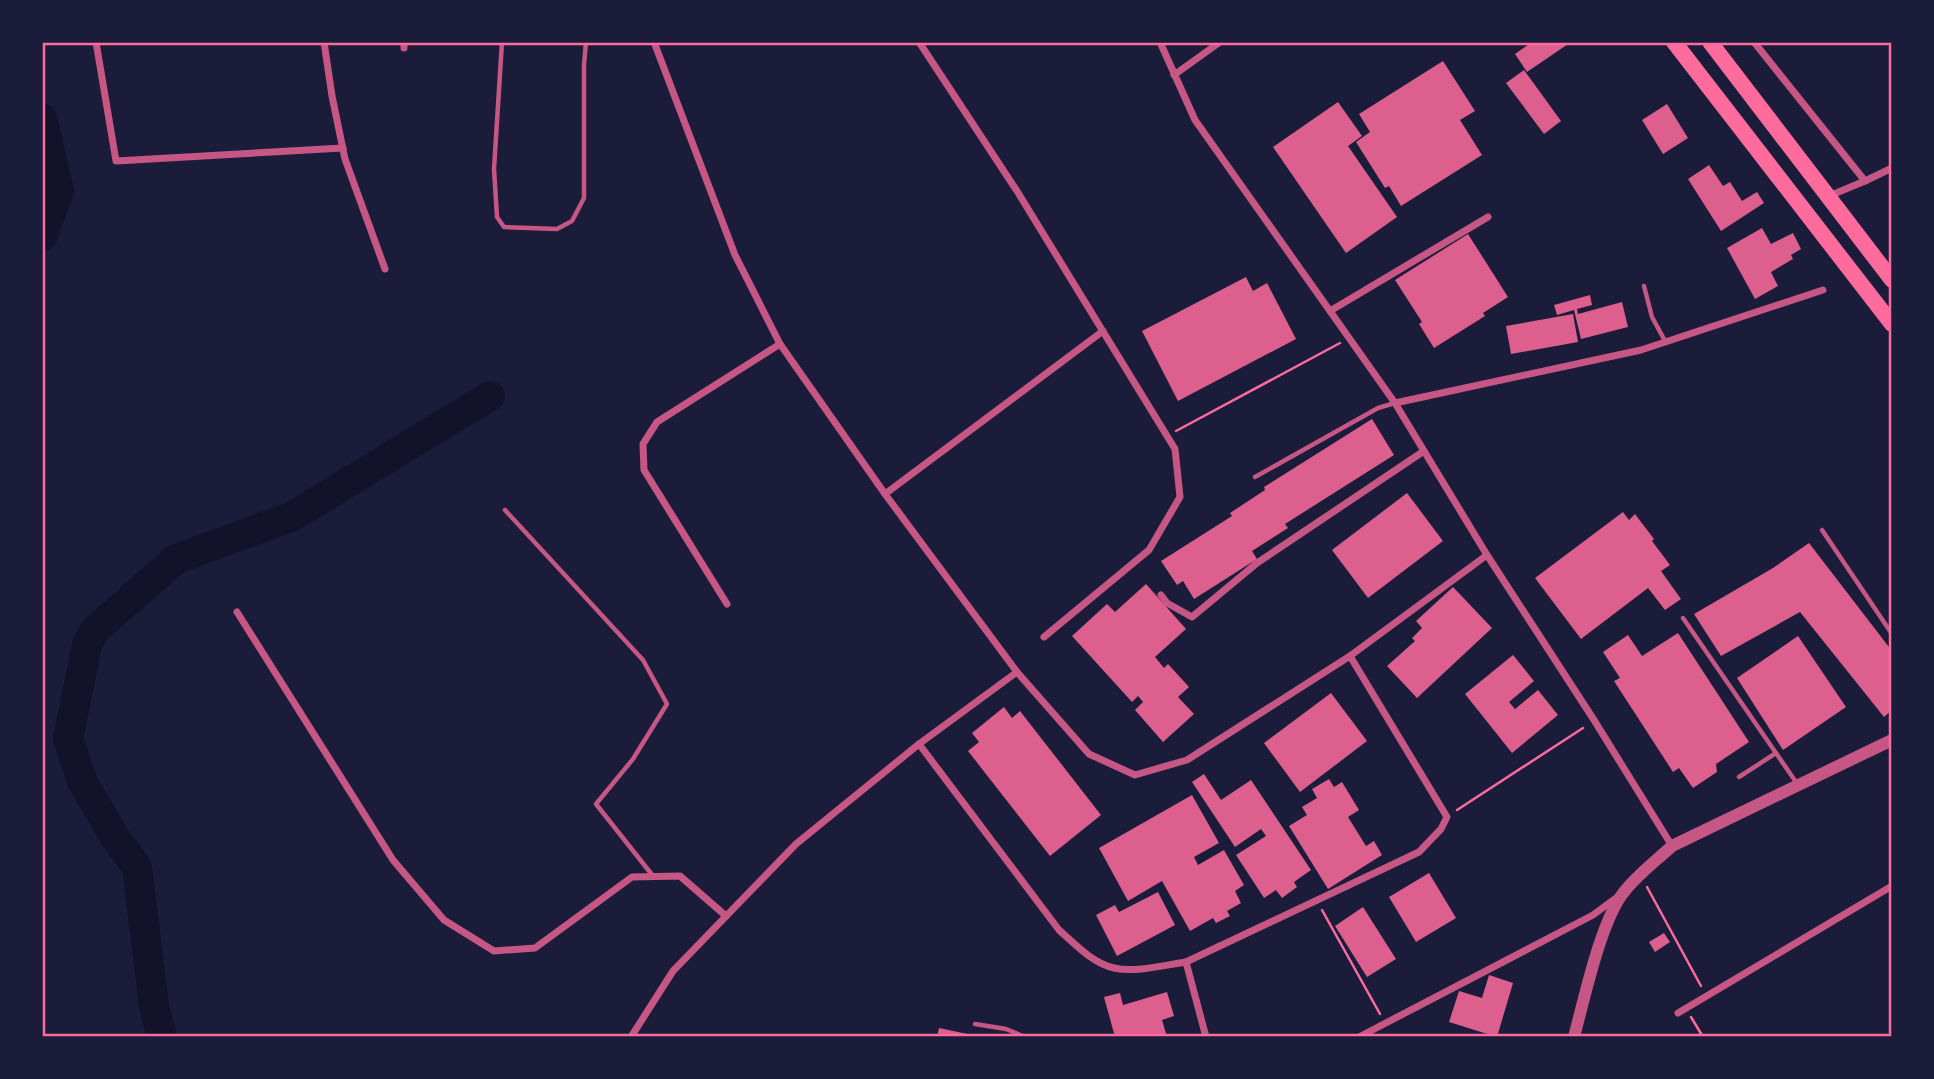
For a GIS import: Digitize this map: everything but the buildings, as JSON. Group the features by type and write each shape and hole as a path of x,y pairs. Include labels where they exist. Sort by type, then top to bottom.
{"main road":[{"path":"1675,42 1892,324"},
{"path":"1710,42 1892,279"}],"street":[{"path":"96,42 116,161 343,148"},
{"path":"324,42 343,148 384,269"},
{"path":"654,42 735,255 780,344 885,494 1017,672 1089,754 1135,775 1187,760 1350,656 1487,555"},
{"path":"919,42 1017,191 1175,449 1180,498 1149,550 1044,637"},
{"path":"1160,42 1195,120 1395,403 1487,555 1672,846"},
{"path":"1174,75 1220,42"},
{"path":"1755,42 1865,181"},
{"path":"1829,196 1892,168"},
{"path":"1330,311 1488,217"},
{"path":"1395,403 1641,350 1823,290"},
{"path":"885,494 1103,331"},
{"path":"727,604 644,470 643,444 657,422 780,344"},
{"path":"1161,595 1167,603 1192,617 1257,563 1424,450"},
{"path":"237,612 393,860 444,920 494,951 535,948 632,877 680,876 726,916"},
{"path":"919,744 1059,930 1087,955 1113,968 1151,968 1186,962 1419,852 1441,829 1447,817 1350,656"},
{"path":"631,1037 673,971 796,844 919,744 1017,672"},
{"path":"1359,1037 1593,915 1623,893 1672,846 1892,740"},
{"path":"1678,1013 1891,888"},
{"path":"1574,1037 1600,945 1623,893"},
{"path":"1186,962 1206,1037"}],"lane":[{"path":"502,42 494,169 497,217 504,227 557,229 572,221 584,198 586,42"},
{"path":"1644,286 1653,317 1665,341"},
{"path":"1255,477 1378,408 1395,403"},
{"path":"505,510 643,660 667,704 633,759 596,804 654,877"},
{"path":"1822,530 1892,634"},
{"path":"1684,618 1798,785"},
{"path":"1739,777 1776,753"},
{"path":"975,1024 1006,1029 1025,1037"}],"path":[{"path":"1167,435 1349,338"},
{"path":"1447,817 1594,720"},
{"path":"1640,875 1707,996"},
{"path":"1317,901 1385,1023"},
{"path":"1686,1008 1703,1037"}],"waterway":[{"path":"42,118 59,191 42,237"},
{"path":"162,1037 154,1006 137,867 116,839 82,781 68,739 87,645 94,631 176,559 291,517 490,396"}]}
